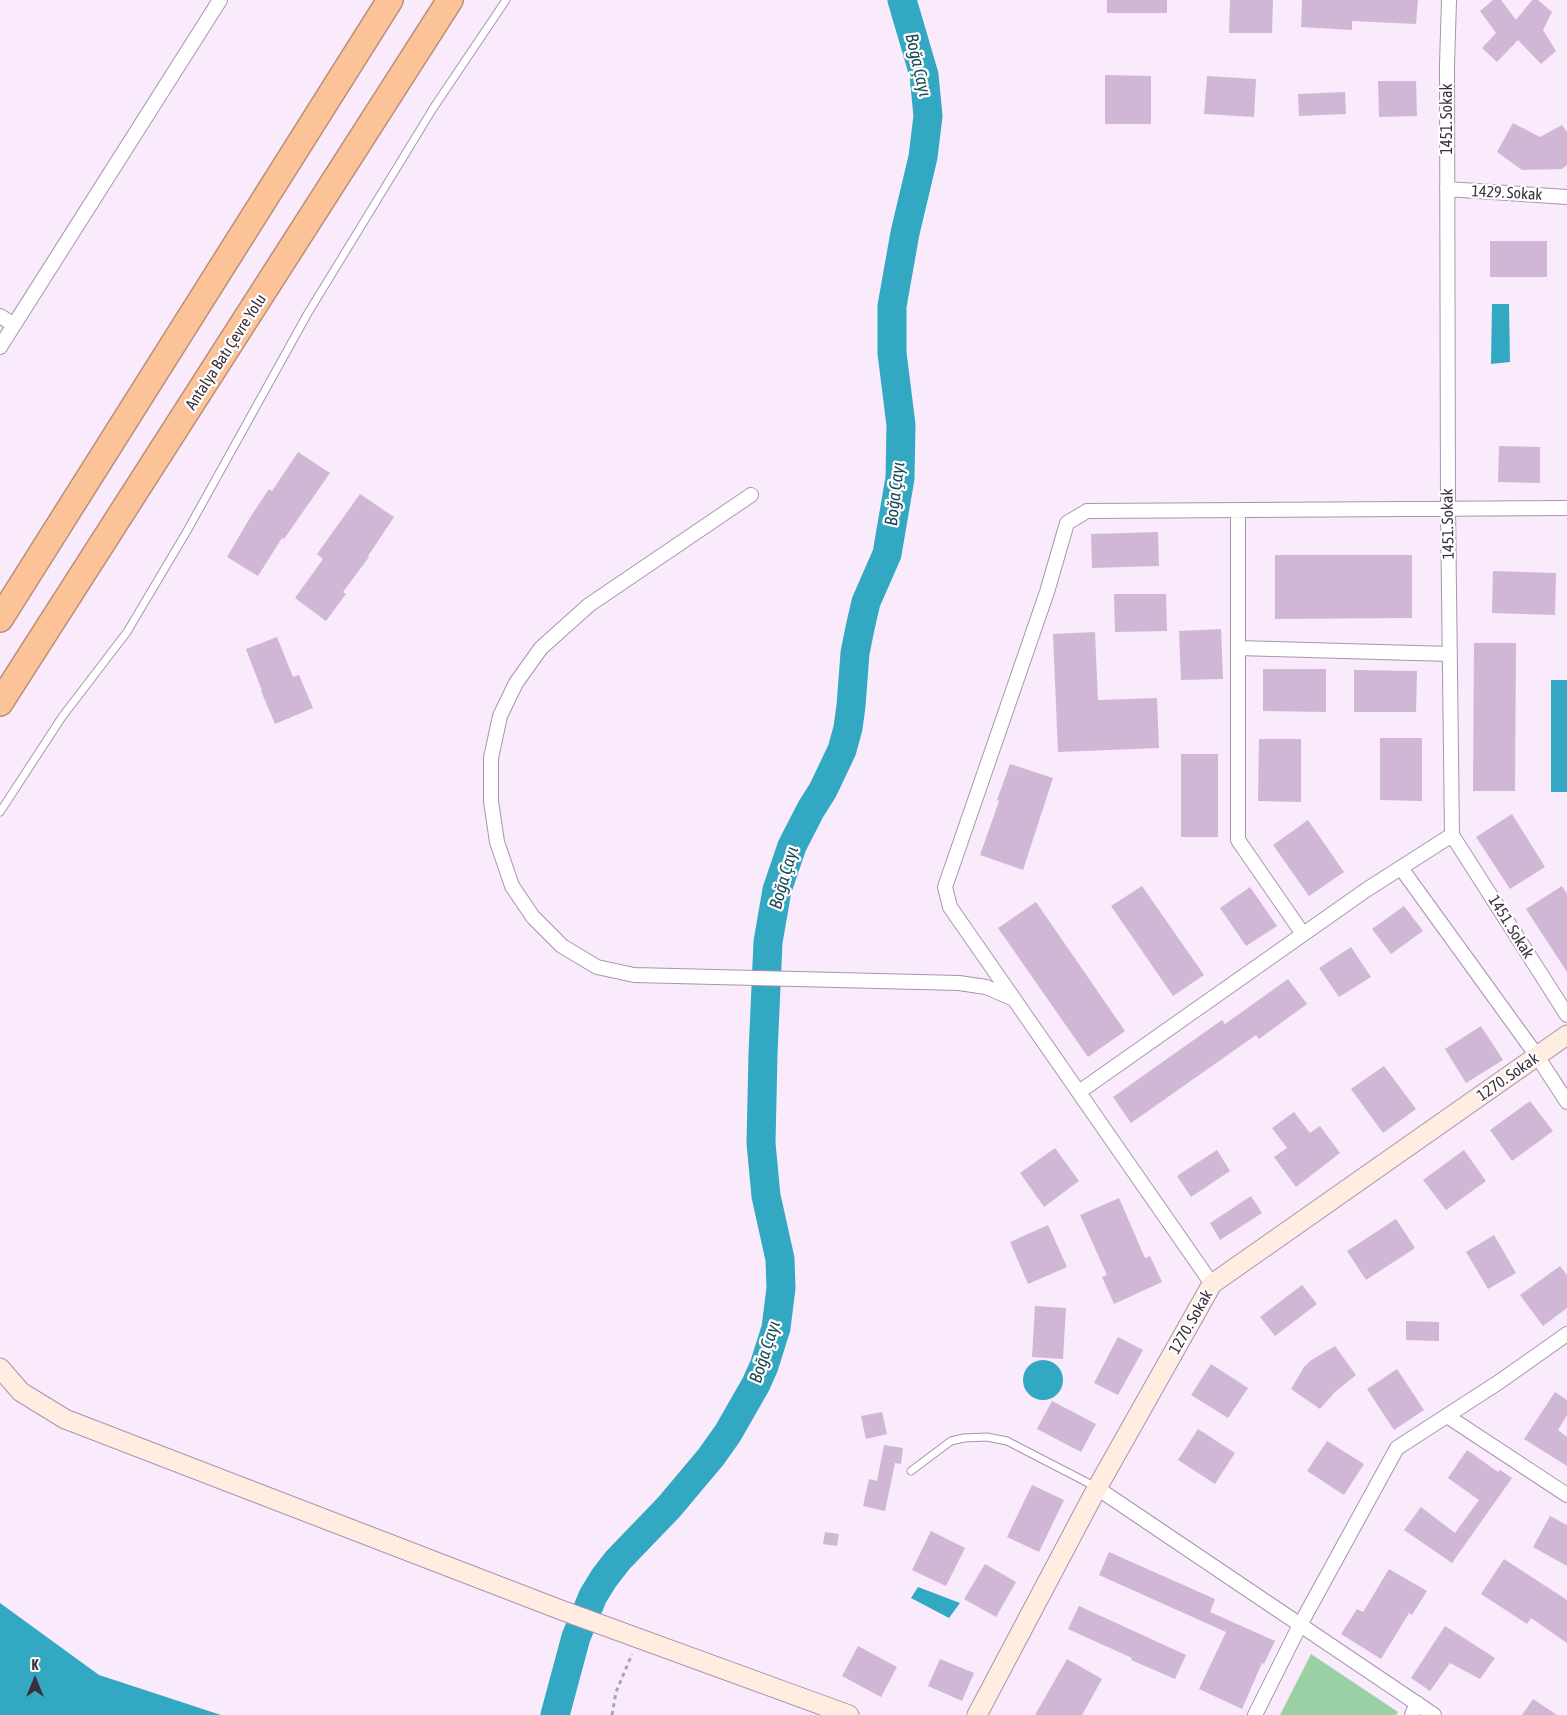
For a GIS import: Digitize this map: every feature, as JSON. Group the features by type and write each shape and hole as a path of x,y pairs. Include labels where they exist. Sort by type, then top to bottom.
{"highway":[{"path":"0,619 390,0"},
{"name":"Antalya Batı Çevre Yolu","path":"0,703 450,0"}],"street":[{"path":"0,346 220,0"},
{"name":"1451. Sokak","path":"1449,0 1447,189 1448,509 1452,835 1567,1015"},
{"name":"1429. Sokak","path":"1447,189 1567,197"},
{"path":"0,316 14,325"},
{"path":"752,495 589,605 541,648 516,683 500,716 491,758 491,801 497,842 512,886 533,917 562,946 597,968 634,975 959,983 986,988 1015,999"},
{"path":"1212,1284 950,907 945,887 1047,592 1067,523 1087,511 1567,508"},
{"path":"1238,510 1238,840 1303,934"},
{"path":"1238,648 1450,654"},
{"path":"1079,1092 1366,890 1452,835"},
{"path":"1401,868 1537,1056 1567,1102"},
{"name":"1270. Sokak","path":"977,1715 1097,1488 1212,1284 1567,1035"},
{"path":"1255,1715 1300,1625 1397,1448 1567,1334"},
{"path":"0,1368 21,1392 65,1419 561,1610 849,1715"},
{"path":"1447,1416 1567,1496"},
{"path":"1097,1488 1300,1625 1415,1709 1434,1715"}],"lane":[{"path":"0,812 62,717 127,632 187,531 308,312 434,107 506,0"},
{"path":"911,1471 951,1441 964,1438 987,1437 1007,1441 1097,1488"}],"path":[{"path":"612,1715 616,1692 639,1638"}],"green space":[{"path":"1311,1654 1398,1712 1396,1715 1280,1715"}],"water":[{"path":"1492,304 1509,304 1510,362 1491,364"},
{"path":"1551,680 1567,680 1567,792 1551,792"},
{"path":"1047,1360 1054,1363 1060,1369 1063,1380 1062,1388 1054,1397 1047,1400 1039,1400 1032,1397 1024,1388 1023,1376 1026,1369 1035,1361"},
{"path":"918,1587 960,1603 949,1618 911,1598"},
{"path":"0,1603 99,1675 221,1715 0,1715"}],"building":[{"path":"1107,0 1167,0 1167,13 1107,13"},
{"path":"1230,0 1273,0 1272,33 1229,33"},
{"path":"1302,0 1418,0 1416,24 1352,21 1352,30 1301,27"},
{"path":"1493,0 1501,0 1516,20 1532,0 1538,0 1552,12 1543,30 1556,51 1541,64 1518,40 1497,62 1482,48 1496,33 1480,11"},
{"path":"1105,75 1151,76 1151,124 1105,124"},
{"path":"1207,76 1256,79 1254,117 1204,114"},
{"path":"1378,81 1416,81 1417,116 1379,117"},
{"path":"1345,92 1346,114 1299,116 1298,94"},
{"path":"1513,123 1540,137 1562,125 1567,132 1567,165 1562,169 1522,170 1497,152"},
{"path":"1490,241 1547,241 1547,277 1490,277"},
{"path":"1499,446 1540,447 1540,483 1498,482"},
{"path":"298,452 330,473 284,539 282,538 258,576 227,557 269,489 272,491"},
{"path":"360,494 394,517 369,557 343,592 346,594 326,621 295,598 323,559 317,554"},
{"path":"1158,532 1159,566 1092,568 1091,534"},
{"path":"1275,555 1412,555 1412,618 1275,619"},
{"path":"1493,571 1556,573 1555,615 1492,613"},
{"path":"1114,594 1166,594 1167,631 1115,632"},
{"path":"1221,629 1223,679 1181,680 1179,631"},
{"path":"1095,632 1098,700 1157,698 1159,748 1058,752 1053,634"},
{"path":"277,637 293,677 299,675 313,708 275,724 246,649"},
{"path":"1474,643 1516,643 1515,791 1473,791"},
{"path":"1263,669 1326,669 1326,712 1263,711"},
{"path":"1354,670 1417,671 1416,712 1354,712"},
{"path":"1380,738 1422,738 1422,801 1380,800"},
{"path":"1259,739 1301,739 1301,802 1258,801"},
{"path":"1181,754 1218,754 1218,837 1181,837"},
{"path":"1010,764 1053,778 1023,870 980,855"},
{"path":"1512,814 1545,867 1510,889 1476,837"},
{"path":"1308,820 1344,872 1309,896 1273,845"},
{"path":"1142,886 1204,975 1173,996 1111,906"},
{"path":"1562,886 1567,894 1567,972 1526,909"},
{"path":"1250,887 1277,926 1246,946 1220,908"},
{"path":"1036,902 1125,1031 1088,1057 998,928"},
{"path":"1404,906 1423,931 1391,954 1372,929"},
{"path":"1351,947 1371,977 1339,997 1319,968"},
{"path":"1288,979 1307,1004 1259,1039 1256,1035 1131,1123 1113,1097 1222,1020 1225,1024"},
{"path":"1481,1026 1503,1060 1466,1083 1445,1049"},
{"path":"1384,1066 1416,1109 1383,1133 1351,1089"},
{"path":"1530,1101 1553,1131 1512,1161 1490,1130"},
{"path":"1294,1112 1310,1133 1320,1126 1340,1153 1296,1187 1274,1157 1287,1148 1272,1128"},
{"path":"1055,1148 1079,1181 1044,1207 1020,1173"},
{"path":"1217,1150 1230,1171 1191,1197 1177,1176"},
{"path":"1464,1150 1486,1181 1446,1210 1423,1180"},
{"path":"1251,1196 1262,1213 1220,1240 1210,1223"},
{"path":"1119,1198 1145,1258 1150,1256 1162,1282 1114,1304 1102,1277 1107,1275 1080,1215"},
{"path":"1396,1219 1415,1248 1366,1280 1347,1251"},
{"path":"1048,1225 1067,1267 1028,1284 1010,1242"},
{"path":"1494,1235 1516,1273 1488,1289 1466,1252"},
{"path":"1560,1266 1567,1275 1567,1308 1543,1326 1520,1295"},
{"path":"1302,1285 1317,1304 1275,1336 1260,1317"},
{"path":"1035,1306 1066,1308 1063,1359 1032,1357"},
{"path":"1406,1321 1439,1322 1439,1341 1406,1340"},
{"path":"1118,1337 1143,1350 1118,1395 1094,1383"},
{"path":"1335,1346 1356,1375 1335,1392 1320,1409 1291,1389 1304,1367 1310,1361"},
{"path":"1211,1364 1248,1388 1228,1418 1191,1395"},
{"path":"1397,1369 1424,1410 1394,1430 1367,1389"},
{"path":"1555,1392 1567,1400 1567,1415 1558,1430 1567,1437 1567,1466 1524,1439"},
{"path":"1052,1401 1096,1424 1081,1452 1037,1429"},
{"path":"882,1412 887,1434 866,1439 861,1416"},
{"path":"1198,1429 1235,1453 1215,1484 1178,1460"},
{"path":"1327,1441 1364,1464 1344,1495 1307,1471"},
{"path":"884,1445 903,1448 901,1464 895,1463 885,1511 863,1506 869,1479 877,1481"},
{"path":"1467,1450 1498,1472 1500,1470 1512,1478 1452,1563 1404,1530 1421,1507 1455,1533 1479,1500 1448,1478"},
{"path":"1032,1485 1064,1500 1039,1552 1007,1537"},
{"path":"1550,1516 1567,1525 1567,1566 1533,1547"},
{"path":"931,1531 965,1548 946,1586 912,1570"},
{"path":"825,1532 839,1534 837,1546 823,1544"},
{"path":"1109,1552 1215,1599 1210,1612 1275,1641 1264,1664 1262,1663 1242,1709 1199,1689 1226,1632 1099,1575"},
{"path":"1504,1559 1567,1600 1567,1643 1531,1618 1527,1624 1481,1594"},
{"path":"985,1564 1016,1582 996,1617 964,1599"},
{"path":"1389,1569 1427,1591 1412,1615 1409,1613 1381,1659 1341,1634 1357,1609 1363,1612"},
{"path":"1079,1606 1186,1655 1175,1679 1068,1629"},
{"path":"1445,1626 1495,1658 1480,1679 1450,1663 1430,1691 1411,1678"},
{"path":"858,1646 897,1667 881,1697 842,1676"},
{"path":"940,1659 974,1673 962,1701 928,1686"},
{"path":"1067,1659 1102,1679 1082,1715 1035,1715"},
{"path":"1533,1699 1557,1715 1522,1715"}],"waterway":[{"name":"Boğa Çayı","path":"555,1715 576,1637 593,1596 618,1560 669,1507 711,1457 728,1433 756,1384 776,1328 781,1288 780,1259 766,1196 761,1143 768,942 777,890 792,846 823,790 842,750 848,728 855,653 860,628 866,602 887,554 900,478 901,425 892,353 892,306 905,233 923,157 928,116 924,75 902,0"}]}
